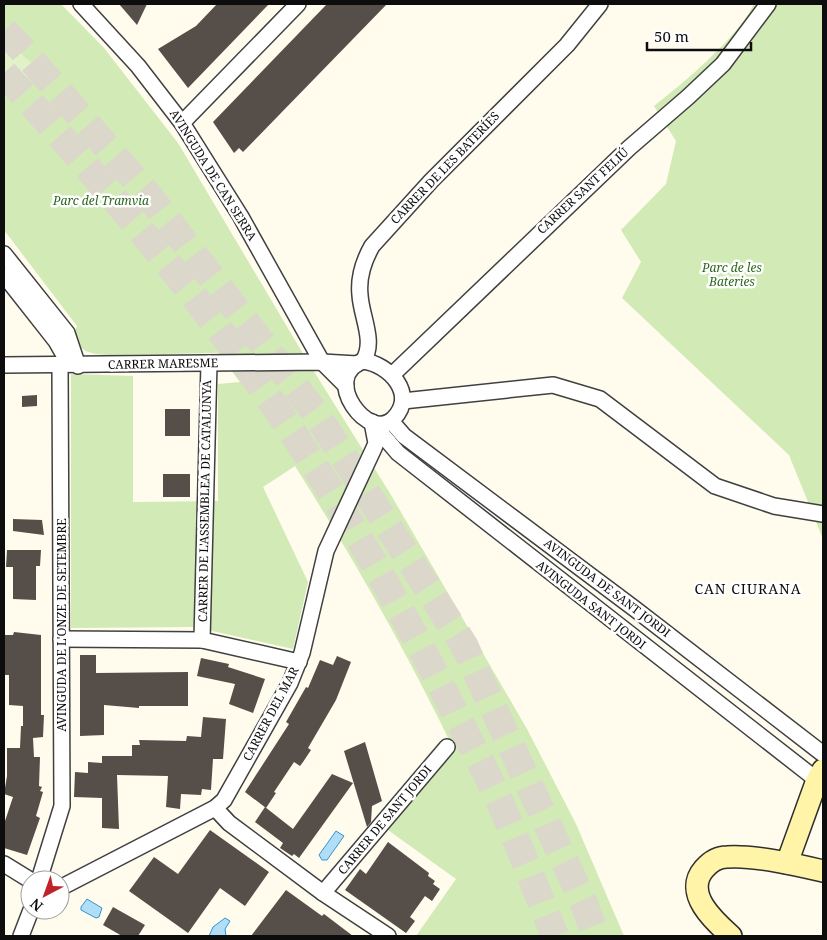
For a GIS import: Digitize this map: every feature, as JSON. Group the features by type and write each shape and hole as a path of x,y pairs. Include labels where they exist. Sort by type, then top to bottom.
{"street":[{"name":"AVINGUDA DE CAN SERRA","path":"81,4 138,66 182,123 232,201 322,362"},
{"path":"182,123 298,4"},
{"name":"CARRER DE LES BATERÍES","path":"360,362 369,348 359,286 365,258 372,246 431,181 566,45 600,4"},
{"name":"CARRER SANT FELIÚ","path":"393,374 628,148 688,98 723,64 768,4"},
{"path":"4,254 66,333 78,366"},
{"path":"4,275 9,288 56,341 64,355 78,366"},
{"path":"322,362 346,386 354,406 372,422 380,424 391,421 398,414 402,401 401,390 393,374 379,365 360,362 349,372 346,386"},
{"name":"CARRER MARESME","path":"4,365 78,366 360,362"},
{"name":"CARRER DE L'ASSEMBLEA DE CATALUNYA","path":"202,640 209,363"},
{"name":"AVINGUDA DE L'ONZE DE SETEMBRE","path":"43,870 62,806 60,366"},
{"path":"402,401 553,385 600,399 716,486 774,506 823,514"},
{"name":"AVINGUDA DE SANT JORDI","path":"391,421 404,436 636,609 823,754"},
{"name":"CARRER DEL MAR","path":"70,883 215,808 224,800 290,683 299,662 326,551 376,443 372,422"},
{"name":"AVINGUDA SANT JORDI","path":"372,422 398,453 820,775"},
{"path":"61,639 202,640 299,662"},
{"name":"CARRER DE SANT JORDI","path":"323,893 447,747"},
{"path":"787,863 820,775"},
{"path":"215,808 229,823 323,893 388,936"},
{"path":"731,936 707,913 701,904 697,887 702,871 716,859 727,856 787,863 823,871"},
{"path":"4,864 20,874"},
{"path":"21,936 27,920"}],"green space":[{"name":"Parc del Tramvia","path":"4,4 61,4 104,48 178,143 305,357 391,495 527,729 576,824 624,936 416,936 456,879 388,830 454,750 379,606 295,466 263,487 308,582 293,649 194,627 71,628 71,374 133,376 133,502 218,501 218,384 240,382 218,353 108,355 91,353 83,349 72,338 77,326 4,230"},
{"name":"Parc de les Bateries","path":"754,4 823,4 823,539 789,455 622,298 641,262 621,230 666,184 676,141 654,106 695,72 723,45 736,31"},
{"path":"4,38 37,68 5,98 4,96"}],"water":[{"path":"336,831 344,836 327,860 322,860 319,855"},
{"path":"87,899 102,908 99,917 96,918 81,910"},
{"path":"225,918 230,921 225,929 226,936 209,936 213,927"}],"building":[{"path":"119,4 147,4 137,25"},
{"path":"217,4 269,4 188,88 158,49 196,26"},
{"path":"327,4 387,4 243,152 239,148 234,153 213,122"},
{"path":"37,395 37,406 22,407 22,396"},
{"path":"165,409 190,409 190,436 165,436"},
{"path":"163,474 190,474 190,497 163,497"},
{"path":"13,519 42,520 44,535 13,531"},
{"path":"7,550 41,550 40,566 36,566 36,600 13,599 13,567 6,567"},
{"path":"14,632 41,635 41,715 44,715 43,737 33,738 34,757 40,757 39,786 42,787 40,791 43,792 36,816 40,818 27,855 4,848 4,824 13,797 4,794 7,776 7,748 20,748 21,726 23,726 23,706 9,705 9,675 4,675 4,635 13,635"},
{"path":"80,655 96,655 96,673 188,672 188,706 139,706 139,708 104,705 104,735 80,736"},
{"path":"337,656 351,662 336,700 308,748 311,750 300,766 294,762 266,808 245,792 289,724 286,722 306,687 308,688 320,660 333,665"},
{"path":"201,658 229,664 228,667 265,679 253,713 229,704 235,684 197,676"},
{"path":"203,717 226,719 223,759 213,759 211,790 202,789 201,795 181,794 180,809 166,807 168,776 117,775 119,829 102,828 102,798 74,797 75,772 88,773 88,762 102,763 102,756 132,756 132,745 140,745 139,740 186,741 187,736 201,737"},
{"path":"365,742 382,801 372,806 371,822 367,827 344,751"},
{"path":"332,774 353,783 299,858 294,854 292,856 280,848 283,843 255,822 265,807 293,829"},
{"path":"210,830 269,872 245,906 220,888 188,933 129,891 154,857 178,874"},
{"path":"388,842 429,873 428,876 435,881 433,884 440,889 432,901 425,896 410,917 415,921 406,933 345,890 360,869 366,874"},
{"path":"286,890 322,916 324,914 353,936 251,936"},
{"path":"113,907 145,925 138,936 122,936 103,925"}],"tunnel":[{"path":"4,31 146,192 317,415 464,645 583,901 596,936"},
{"path":"4,73 66,142 185,285 242,360 327,485 404,616 484,768 509,823 555,936"}],"district":[{"name":"CAN CIURANA","path":"748,589"}]}
